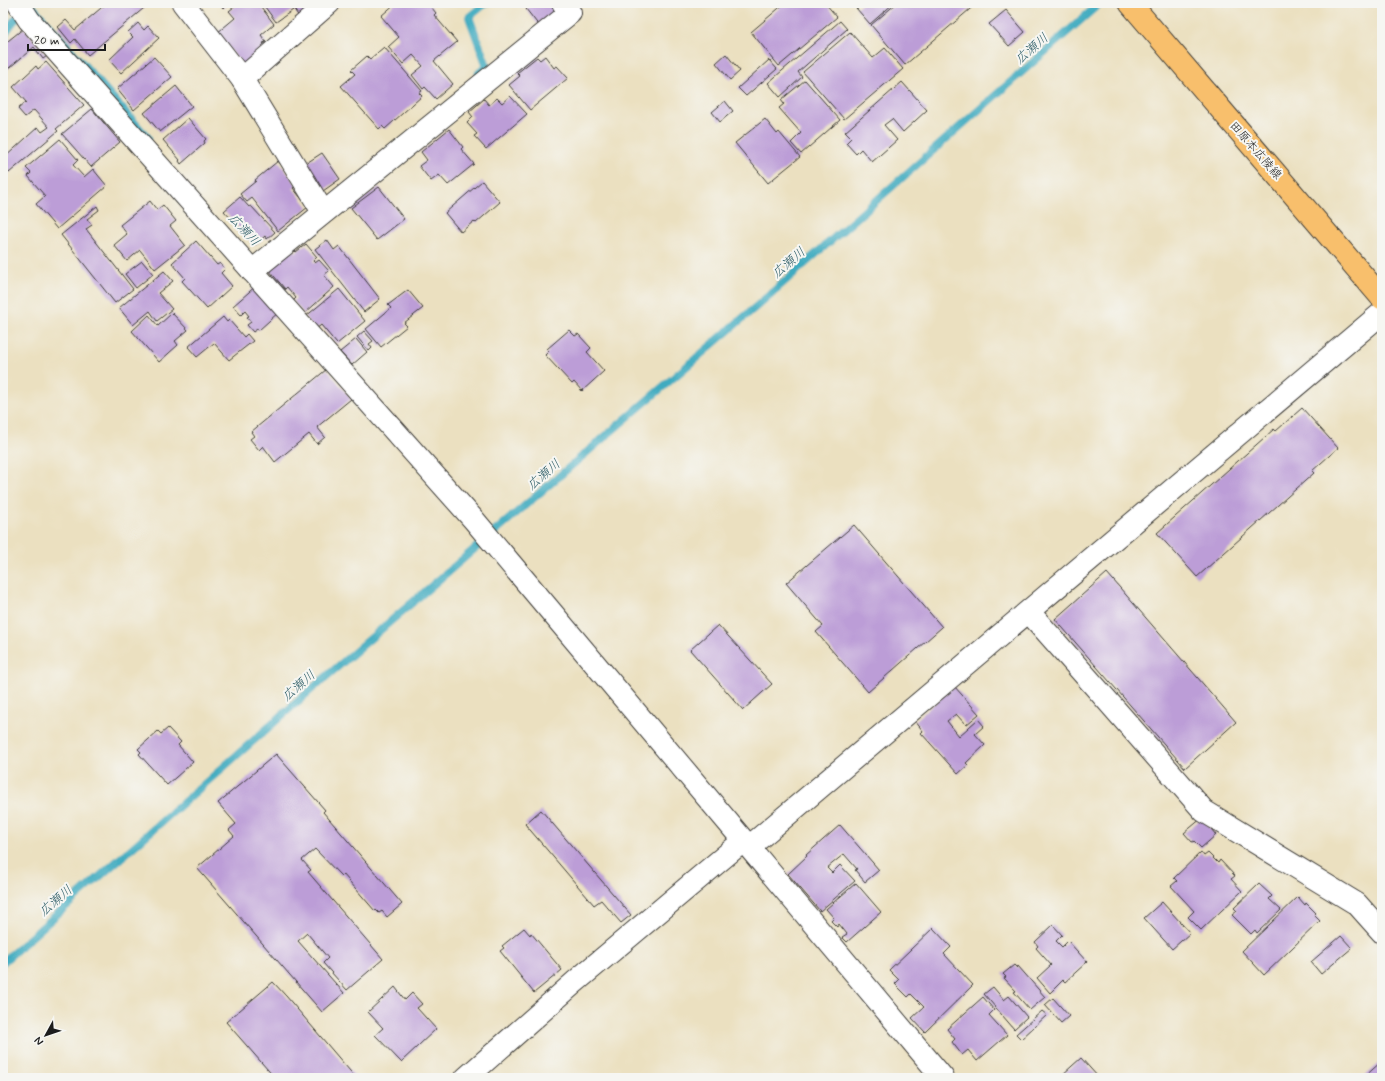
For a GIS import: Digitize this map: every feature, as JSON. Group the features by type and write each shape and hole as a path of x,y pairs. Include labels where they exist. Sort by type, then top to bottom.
{"main road":[{"name":"田原本広陵線","path":"1130,3 1382,298"}],"street":[{"path":"183,3 242,78 320,206"},
{"path":"242,78 329,3"},
{"path":"252,271 320,206 570,13 563,3"},
{"path":"24,11 252,271 474,520 943,1078"},
{"path":"466,1078 575,982 1029,612 1382,313"},
{"path":"1029,612 1204,811 1357,904 1382,932"}],"building":[{"path":"107,3 150,3 88,55 75,39 71,43 58,27 66,20 75,30"},
{"path":"220,3 229,3 223,8"},
{"path":"239,3 258,3 274,24 261,35 266,42 263,43 267,48 243,66 217,33 235,18 229,11"},
{"path":"262,3 287,3 293,10 276,22"},
{"path":"290,3 311,3 316,10 301,20"},
{"path":"396,3 428,3 436,13 434,15 457,42 434,61 453,84 436,99 425,87 423,89 412,75 423,66 413,55 403,64 388,47 399,37 381,16"},
{"path":"528,3 555,3 561,10 540,27 526,9 530,6"},
{"path":"785,3 825,3 837,17 779,66 751,32"},
{"path":"863,3 894,3 870,24 856,8"},
{"path":"897,3 977,3 905,65 871,25"},
{"path":"1006,10 1025,32 1009,46 989,24"},
{"path":"840,21 847,29 798,72 802,77 780,97 768,83"},
{"path":"138,23 144,30 148,26 159,38 121,73 109,60 133,37 128,32"},
{"path":"24,28 47,56 43,59 34,47 3,73 3,45"},
{"path":"850,32 873,58 885,48 903,69 844,119 803,72"},
{"path":"384,47 422,91 419,93 422,96 385,129 382,126 379,129 341,86 355,74 351,70 367,56 370,59"},
{"path":"726,54 740,71 730,80 716,63"},
{"path":"545,56 554,68 557,66 568,78 530,110 509,85 520,76 517,73 537,57 540,60"},
{"path":"154,57 172,77 134,110 117,89"},
{"path":"769,60 777,69 746,96 738,88"},
{"path":"46,62 84,105 56,129 58,131 9,173 3,166 3,159 38,127 42,132 49,127 34,110 25,117 18,109 26,102 13,87 36,66 38,69"},
{"path":"805,80 840,120 801,154 791,143 801,133 779,108 784,104 781,100"},
{"path":"902,82 927,110 903,132 892,119 884,125 897,140 872,162 861,149 856,154 846,143 851,138 845,132"},
{"path":"176,86 192,106 160,132 144,113"},
{"path":"510,96 527,114 486,149 474,136 477,134 467,123 473,117 469,112 484,99 489,105 497,98 502,103"},
{"path":"725,101 733,111 720,122 712,112"},
{"path":"92,109 120,142 91,167 62,134"},
{"path":"188,118 206,139 204,141 205,143 181,164 179,161 180,160 163,140"},
{"path":"765,119 777,134 779,132 800,157 768,183 735,143"},
{"path":"449,129 463,147 461,149 474,164 448,185 439,175 431,181 419,166 427,160 421,152"},
{"path":"60,139 78,160 73,165 84,177 93,169 107,186 57,229 36,204 45,196 28,176 31,173 26,168"},
{"path":"322,153 340,179 323,191 305,164"},
{"path":"278,161 297,185 293,188 308,207 278,231 252,198 247,202 240,194"},
{"path":"3,175 7,180 3,184"},
{"path":"482,181 500,202 476,223 474,221 461,232 445,213"},
{"path":"379,187 404,219 377,240 351,208"},
{"path":"240,197 249,207 251,206 275,232 267,239 265,236 255,245 224,211"},
{"path":"150,201 157,210 163,205 176,221 170,226 185,245 155,269 140,250 127,261 114,245 127,234 120,225"},
{"path":"97,206 99,210 87,219 92,225 86,229 133,289 115,303 61,235"},
{"path":"327,240 334,250 339,246 380,299 364,312 315,249"},
{"path":"196,241 217,265 220,263 225,269 221,273 232,286 207,309 182,281 185,278 172,263"},
{"path":"306,244 317,257 313,261 315,263 319,260 329,271 324,275 334,287 304,314 293,301 296,298 287,287 285,289 268,269 292,248 296,252"},
{"path":"142,261 153,274 136,288 125,274"},
{"path":"164,271 173,281 158,293 172,309 157,321 150,311 133,325 119,308"},
{"path":"257,285 280,311 259,330 257,329 253,332 247,325 251,322 247,317 249,316 245,311 241,315 233,306"},
{"path":"339,289 365,321 337,344 321,325 315,330 305,317"},
{"path":"408,290 423,308 404,323 407,326 381,347 366,329 391,308 388,305"},
{"path":"172,313 188,330 175,341 178,345 159,362 132,331 149,315 158,326"},
{"path":"223,317 227,322 229,320 244,337 247,334 253,341 229,360 214,343 197,357 188,347"},
{"path":"569,330 575,336 578,334 591,348 587,352 604,371 582,391 574,382 572,384 545,355 549,351 547,349"},
{"path":"364,331 373,341 369,344 372,348 369,351 357,337"},
{"path":"356,339 367,352 352,365 340,352"},
{"path":"327,369 351,399 317,427 325,437 317,444 309,434 275,462 263,446 259,450 250,439 254,436 251,432"},
{"path":"1302,408 1338,448 1312,471 1314,473 1197,577 1157,533 1274,429 1276,431"},
{"path":"854,525 942,627 868,692 816,632 823,626 786,583"},
{"path":"1107,573 1236,722 1185,768 1055,619"},
{"path":"718,625 772,684 743,710 690,650"},
{"path":"954,686 979,714 966,725 956,714 947,721 959,736 978,719 984,726 975,734 985,745 966,763 968,765 958,774 921,733 923,731 915,721"},
{"path":"168,728 181,742 178,745 193,762 167,785 139,754 141,752 138,749 158,731 161,734"},
{"path":"276,754 325,810 323,812 402,904 387,917 382,911 379,913 376,910 375,911 343,874 341,876 315,849 302,860 311,870 308,872 383,959 347,990 323,963 328,958 307,933 298,941 344,993 322,1012 197,868 234,836 229,830 236,824 218,803"},
{"path":"541,810 631,915 621,923 601,900 594,905 525,824"},
{"path":"1202,818 1216,835 1201,848 1194,841 1192,842 1184,833"},
{"path":"840,825 879,870 865,882 855,870 857,869 844,854 827,868 832,873 840,865 855,881 820,911 788,874 807,856 806,855"},
{"path":"1201,852 1204,856 1208,853 1218,863 1220,860 1235,876 1231,879 1242,891 1201,930 1188,917 1194,911 1171,886 1177,881 1174,878"},
{"path":"856,883 881,912 847,942 842,937 847,934 839,924 837,927 831,921 834,918 826,909"},
{"path":"1259,884 1272,896 1269,899 1281,910 1257,933 1255,930 1251,934 1232,915 1237,911 1234,908"},
{"path":"1298,897 1305,905 1306,903 1316,913 1314,915 1320,921 1264,975 1242,951"},
{"path":"1162,902 1190,933 1172,949 1144,918"},
{"path":"1053,925 1062,935 1056,941 1062,947 1068,941 1087,962 1065,982 1063,980 1050,993 1037,978 1051,965 1036,948 1038,946 1035,942"},
{"path":"524,928 530,935 531,933 562,970 534,993 500,951 504,948 502,946"},
{"path":"933,928 951,947 944,954 973,985 925,1032 912,1018 924,1007 911,994 908,997 895,984 899,980 889,970"},
{"path":"1341,936 1352,948 1321,974 1311,962"},
{"path":"1014,965 1017,968 1018,966 1045,997 1030,1010 1004,978 1006,977 1003,974"},
{"path":"273,982 356,1078 275,1078 226,1022"},
{"path":"395,987 405,1000 412,993 422,1004 417,1008 436,1029 401,1062 375,1035 383,1028 368,1012"},
{"path":"993,987 1004,1000 1009,996 1027,1017 1014,1029 984,994"},
{"path":"983,997 994,1010 989,1015 1007,1035 977,1061 968,1050 962,1055 952,1042 955,1039 947,1029"},
{"path":"1053,998 1069,1016 1061,1023 1045,1005"},
{"path":"1042,1011 1047,1015 1021,1039 1016,1034"},
{"path":"1081,1058 1099,1078 1065,1078 1062,1075"},
{"path":"1382,1061 1382,1078 1363,1078"}],"waterway":[{"name":"広瀬川","path":"479,73 487,66 469,17 486,3"},
{"name":"広瀬川","path":"3,36 13,22 30,4 148,138"},
{"name":"広瀬川","path":"3,962 313,688 758,305 1099,4"}]}
